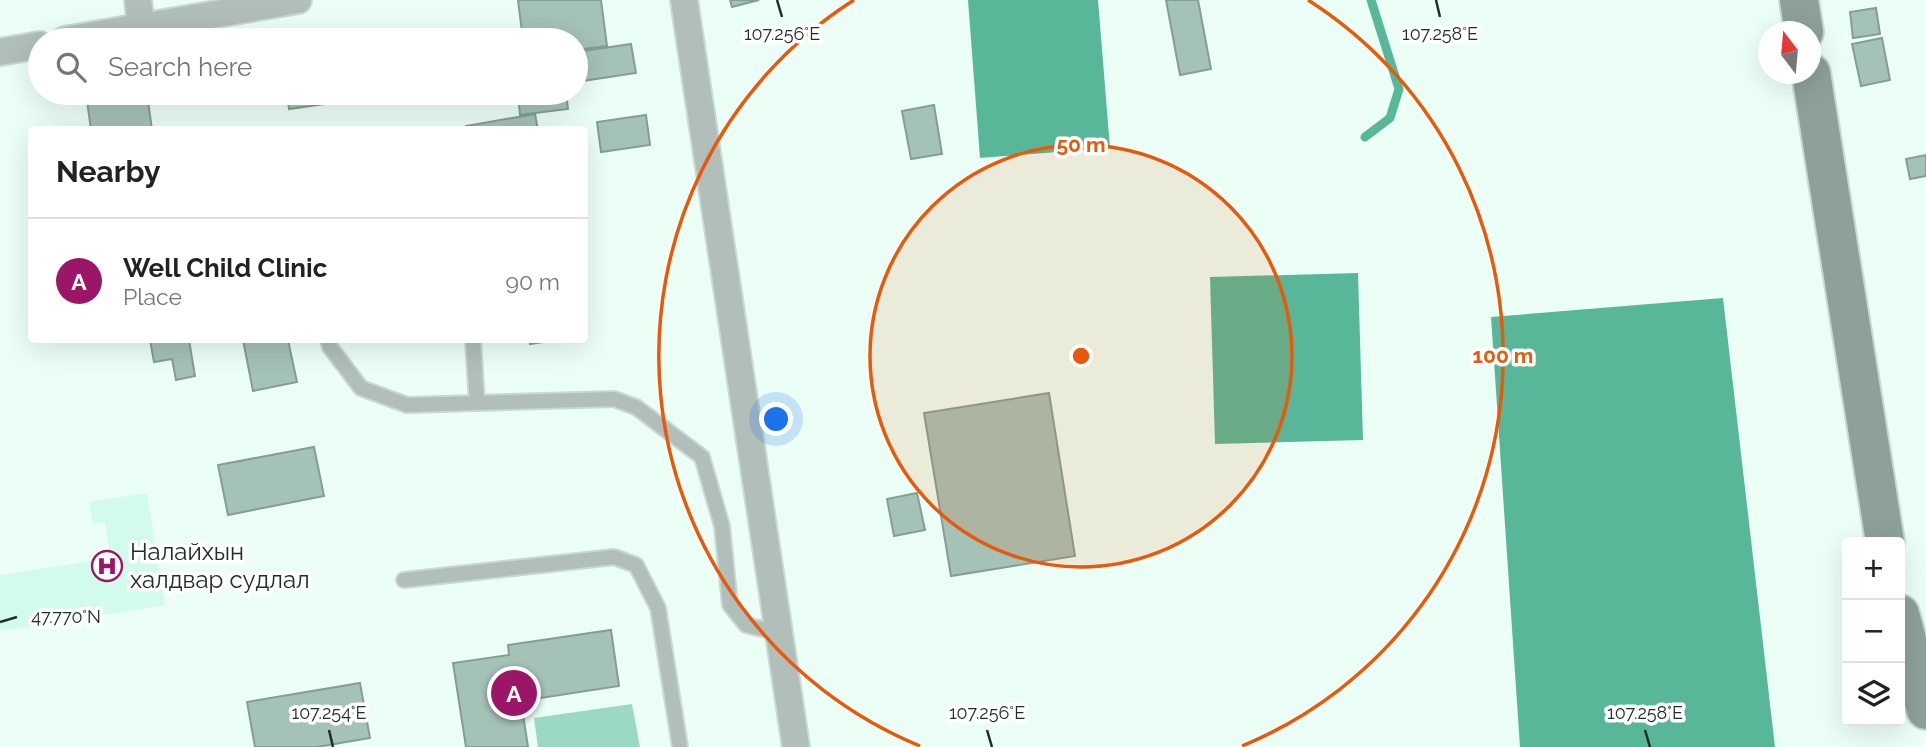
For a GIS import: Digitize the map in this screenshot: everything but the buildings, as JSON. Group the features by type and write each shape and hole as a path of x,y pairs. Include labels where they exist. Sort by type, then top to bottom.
{"street":[{"path":"138,0 141,27"},
{"path":"135,28 298,0"},
{"path":"684,0 796,747"},
{"path":"1799,0 1802,21"},
{"path":"0,52 28,47"},
{"path":"1813,84 1884,537"},
{"path":"1905,638 1926,710"}],"lane":[{"path":"329,343 361,388 407,405 614,399 636,407 702,457 722,526 730,605 746,625 779,633"},
{"path":"473,343 477,403"},
{"path":"404,580 614,557 636,565 658,608 680,747"}],"shaded area":[{"path":"968,0 1098,0 1110,148 980,158"},
{"path":"1358,273 1363,440 1215,444 1210,277"},
{"path":"1723,298 1775,747 1520,747 1491,317"},
{"name":"Налайхын халдвар судлал","path":"147,493 165,605 0,631 0,575 110,558 105,522 93,524 89,502"},
{"path":"632,704 640,747 538,747 534,718"}],"waterway":[{"path":"1365,137 1390,118 1399,89 1371,0"}],"place":[{"name":"Налайхын халдвар судлал","path":"107,566"},
{"name":"Well Child Clinic","path":"514,693"}]}
